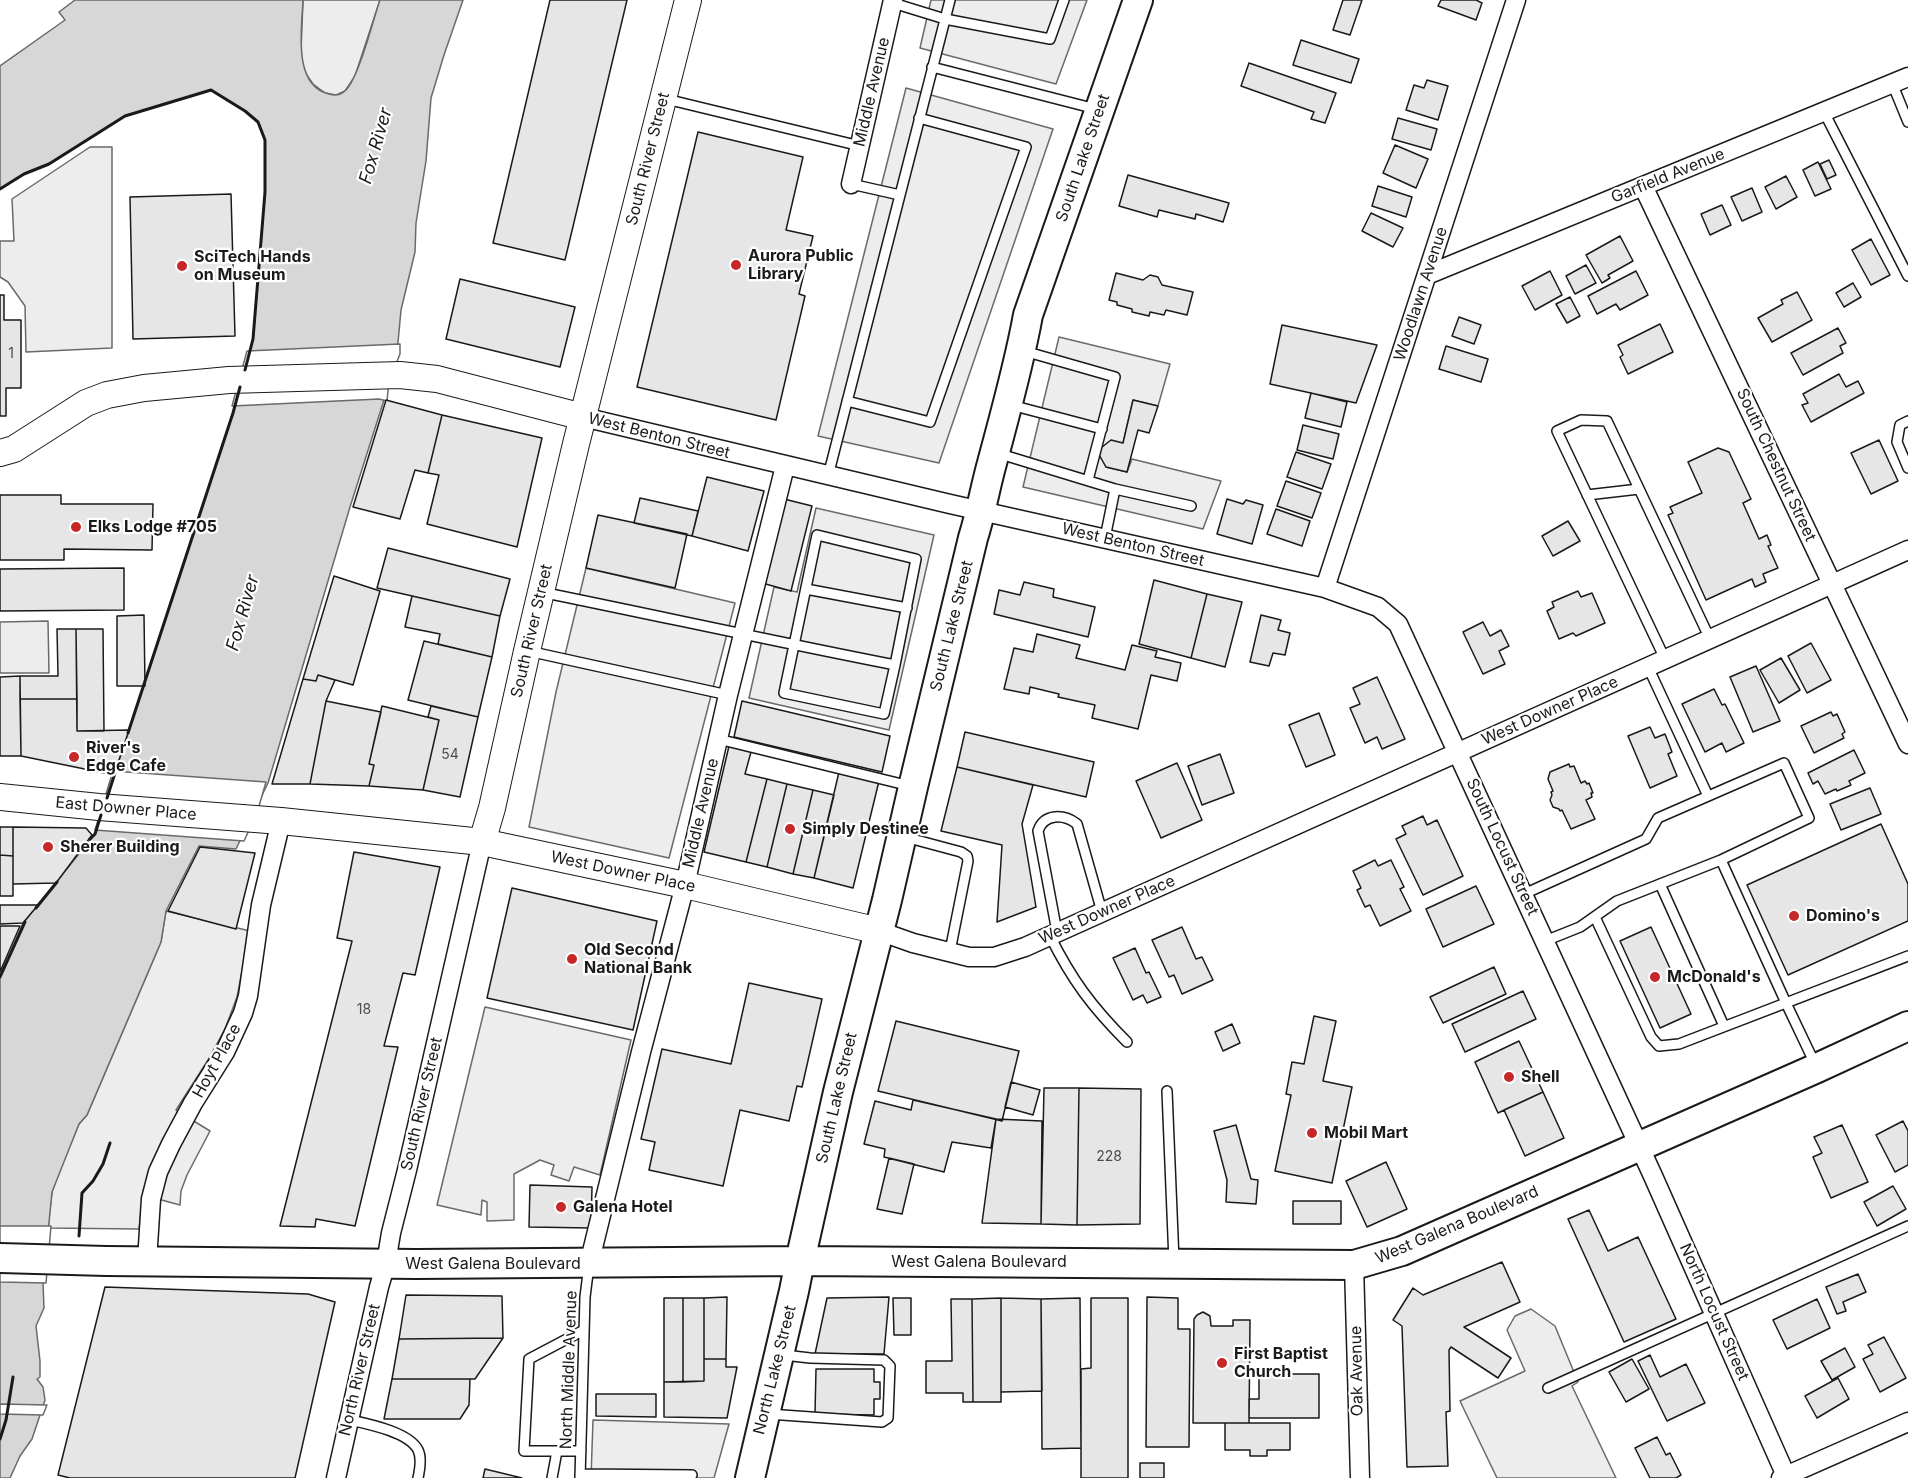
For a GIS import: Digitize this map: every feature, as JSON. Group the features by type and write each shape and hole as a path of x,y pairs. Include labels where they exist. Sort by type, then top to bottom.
{"main road":[{"name":"South Lake Street","path":"800,1261 838,1092 973,538 982,511 1022,351 1028,315 1138,0"},
{"name":"West Galena Boulevard","path":"0,1258 386,1263 589,1264 800,1261 1354,1265 1402,1251 1908,1026"},
{"name":"North Lake Street","path":"750,1478 800,1261"}],"street":[{"name":"South River Street","path":"386,1263 390,1233 410,1159 541,592 688,0"},
{"name":"Woodlawn Avenue","path":"1325,588 1516,0"},
{"name":"Middle Avenue","path":"851,184 893,1"},
{"name":"Garfield Avenue","path":"1427,275 1900,80"},
{"name":"South Chestnut Street","path":"1643,186 1908,744"},
{"name":"West Benton Street","path":"0,453 14,449 86,403 107,395 144,388 229,380 400,375 437,379 785,466 1325,588"},
{"name":"Middle Avenue","path":"589,1264 685,885 728,695 785,466"},
{"name":"West Downer Place","path":"253,820 482,842 685,885 879,931 913,943 969,957 994,957 1025,947 1908,550"},
{"name":"South Locust Street","path":"1325,588 1378,607 1398,624 1640,1146"},
{"name":"East Downer Place","path":"0,797 253,820"},
{"name":"Hoyt Place","path":"147,1261 151,1199 158,1172 193,1103 225,1052 243,1013 248,996 261,905 281,821"},
{"name":"North Locust Street","path":"1640,1146 1715,1313 1784,1477"},
{"name":"North River Street","path":"336,1478 386,1263"},
{"name":"Oak Avenue","path":"1354,1265 1360,1478"},
{"path":"1784,1477 1908,1422"}],"lane":[{"path":"828,476 950,0"},
{"path":"893,1 945,19 1050,39 1064,0"},
{"path":"933,67 1100,110"},
{"path":"1900,80 1908,122"},
{"path":"664,98 860,146"},
{"path":"1824,112 1908,276"},
{"path":"847,401 930,422 1026,147 919,118"},
{"path":"851,184 900,195"},
{"path":"1022,351 1115,377 1088,480"},
{"path":"1008,404 1102,429"},
{"path":"1665,659 1557,431 1581,420 1607,421 1710,639"},
{"path":"1908,421 1900,425 1897,442 1908,468"},
{"path":"995,452 1115,489 1191,506"},
{"path":"1105,538 1115,489"},
{"path":"1587,495 1639,489"},
{"path":"817,535 916,559 907,608 884,714 784,693 817,535"},
{"path":"806,589 907,608"},
{"path":"541,592 896,665"},
{"path":"527,651 728,695"},
{"path":"1648,667 1708,796"},
{"path":"718,739 913,787"},
{"path":"1524,894 1646,839 1658,818 1784,763 1809,818 1721,860 1617,901 1580,927 1545,941"},
{"path":"1102,912 1077,824 1071,819 1049,817 1044,819 1038,831 1053,934 1062,961 1086,998 1127,1042"},
{"path":"901,836 962,852 967,856 968,861 950,951"},
{"path":"1721,860 1817,1068"},
{"path":"1660,884 1724,1026"},
{"path":"1595,917 1651,1037 1659,1046 1679,1044 1908,956"},
{"path":"1167,1091 1174,1263"},
{"path":"1548,1388 1908,1226"},
{"name":"North Middle Avenue","path":"580,1476 585,1297 589,1264"},
{"path":"581,1451 524,1451 529,1359 584,1330"},
{"path":"765,1413 882,1422 888,1418 890,1366 884,1360 810,1358 778,1354"},
{"path":"350,1419 409,1439 419,1450 421,1466 418,1478"},
{"path":"552,1478 557,1451"},
{"path":"580,1476 692,1475"}],"shaded area":[{"path":"303,0 380,0 355,76 345,91 336,95 325,93 313,84 303,70 301,51"},
{"path":"931,0 1087,0 1056,84 920,48"},
{"path":"906,88 1053,129 939,463 818,436"},
{"path":"90,147 112,147 112,348 26,352 25,306 8,282 0,277 0,241 14,241 12,199"},
{"path":"1059,337 1170,364 1158,406 1133,400 1123,443 1098,450 1106,467 1127,472 1132,459 1221,481 1203,529 1023,487"},
{"path":"816,508 934,535 889,730 749,698 774,587 797,592"},
{"path":"586,568 735,603 669,858 529,827 556,692"},
{"path":"48,621 49,673 0,673 0,622"},
{"path":"166,911 250,931 237,997 225,1029 176,1110 210,1131 187,1175 181,1191 180,1205 143,1195 139,1229 48,1228 52,1192 60,1169 79,1124 87,1115 161,942"},
{"path":"485,1007 631,1040 600,1175 574,1167 569,1181 551,1175 554,1165 540,1160 514,1174 514,1220 487,1221 487,1202 482,1200 481,1215 437,1205"},
{"path":"1531,1309 1555,1326 1578,1382 1572,1386 1616,1478 1497,1478 1460,1401 1525,1371 1507,1330 1515,1316"},
{"path":"593,1420 729,1424 714,1478 591,1478"}],"water":[{"name":"Fox River","path":"75,0 303,0 301,40 304,68 317,89 336,95 346,90 356,73 380,0 463,0 431,98 426,161 416,223 415,252 401,310 397,353 386,381 384,400 268,783 236,849 199,846 166,911 161,942 87,1115 79,1124 52,1192 43,1283 44,1308 36,1326 40,1361 40,1377 37,1379 43,1387 45,1400 32,1439 20,1456 10,1478 0,1478 0,977 23,923 95,834 233,413 253,339 265,192 265,140 258,122 211,90 125,116 49,164 24,174 0,189 0,66 65,20 59,12"}],"pier":[{"path":"400,344 400,354 389,381 387,401 379,399 232,406 247,351"},
{"path":"113,771 266,782 257,813 244,841 95,830"},
{"path":"0,1226 51,1226 46,1283 0,1282"},
{"path":"0,1404 47,1405 43,1415 0,1414"}],"building":[{"path":"550,0 627,0 565,260 493,243"},
{"path":"1343,0 1362,0 1350,35 1333,30"},
{"path":"1441,0 1476,0 1482,3 1476,20 1438,6"},
{"path":"1301,40 1359,59 1351,83 1293,65"},
{"path":"1249,63 1336,93 1325,123 1311,119 1314,112 1241,86"},
{"path":"1427,80 1448,86 1438,120 1406,110 1414,85 1424,88"},
{"path":"1398,118 1437,129 1431,150 1392,139"},
{"name":"Aurora Public Library","path":"698,132 803,157 786,230 813,236 799,294 805,296 776,420 637,387"},
{"path":"1395,145 1428,159 1416,188 1383,173"},
{"path":"1829,160 1836,175 1827,179 1820,164"},
{"path":"1818,162 1831,189 1815,196 1803,170"},
{"path":"1128,175 1229,203 1223,222 1196,214 1195,219 1159,210 1157,217 1119,206"},
{"path":"1786,176 1797,197 1776,209 1765,187"},
{"path":"1378,186 1412,197 1406,217 1372,206"},
{"path":"1752,188 1762,212 1742,221 1731,197"},
{"name":"SciTech Hands on Museum","path":"231,194 235,336 133,339 130,197"},
{"path":"1722,205 1731,225 1710,235 1701,214"},
{"path":"1371,213 1403,228 1393,247 1362,231"},
{"path":"1620,236 1633,261 1608,275 1610,278 1602,283 1586,255"},
{"path":"1871,239 1890,275 1871,285 1852,250"},
{"path":"1586,265 1596,283 1575,294 1566,276"},
{"path":"1550,271 1562,295 1535,310 1522,286"},
{"path":"1636,271 1648,295 1620,310 1616,304 1597,314 1588,296"},
{"path":"1116,273 1143,280 1150,275 1158,277 1162,285 1193,292 1187,315 1166,310 1164,315 1150,312 1149,316 1117,305 1117,302 1109,300"},
{"path":"460,279 575,307 560,367 446,339"},
{"path":"1853,283 1861,297 1844,307 1836,293"},
{"path":"1797,292 1812,320 1772,342 1758,318 1783,304 1781,300"},
{"path":"0,295 4,295 4,320 21,320 21,388 6,388 6,416 0,416"},
{"path":"1570,297 1580,316 1567,323 1556,304"},
{"path":"1459,317 1481,325 1474,344 1452,336"},
{"path":"1660,324 1673,352 1628,374 1620,357 1623,355 1618,345"},
{"path":"1282,325 1377,345 1356,403 1270,384"},
{"path":"1838,328 1846,343 1840,346 1843,353 1803,375 1791,353"},
{"path":"1446,346 1488,359 1481,382 1439,369"},
{"path":"1839,374 1846,387 1858,381 1864,393 1811,422 1802,405 1808,403 1803,394"},
{"path":"1311,393 1347,402 1341,427 1305,418"},
{"path":"386,400 442,415 428,473 415,470 400,519 353,507"},
{"path":"1133,400 1158,406 1149,433 1138,430 1127,472 1106,467 1097,451 1111,440 1123,443"},
{"path":"442,415 542,438 517,547 427,524 439,475 428,473"},
{"path":"1303,425 1339,434 1333,459 1297,450"},
{"path":"1879,440 1898,481 1871,494 1851,453"},
{"path":"1718,448 1729,452 1751,499 1743,503 1759,539 1767,535 1771,545 1768,546 1778,568 1763,574 1766,582 1755,587 1752,579 1706,600 1668,515 1673,513 1670,507 1702,493 1688,462"},
{"path":"1296,452 1331,464 1322,489 1287,477"},
{"path":"707,477 764,491 748,551 692,536"},
{"path":"1286,481 1321,493 1312,518 1277,506"},
{"name":"Elks Lodge #705","path":"0,495 61,495 61,504 153,504 152,550 64,549 64,560 0,560"},
{"path":"640,498 698,511 692,536 634,523"},
{"path":"784,499 812,506 791,591 762,583"},
{"path":"1227,499 1243,504 1246,500 1263,505 1252,544 1217,534"},
{"path":"1276,509 1310,521 1302,546 1267,534"},
{"path":"598,515 687,534 675,588 586,568"},
{"path":"1568,521 1580,541 1553,556 1542,536"},
{"path":"388,548 510,579 500,616 377,588"},
{"path":"124,568 124,610 0,611 0,569"},
{"path":"334,576 380,591 353,685 318,675 316,681 303,679"},
{"path":"1154,580 1207,594 1191,658 1139,644"},
{"path":"1024,582 1054,589 1053,597 1095,607 1088,637 994,614 999,590 1020,595"},
{"path":"1578,591 1581,597 1592,593 1605,623 1576,636 1573,633 1559,639 1547,611 1554,607 1552,602"},
{"path":"1207,594 1242,602 1225,667 1191,658"},
{"path":"412,596 500,616 492,657 438,644 440,634 405,627"},
{"path":"144,615 145,686 117,686 117,616"},
{"path":"1261,615 1281,620 1278,630 1290,633 1285,655 1273,653 1269,666 1250,662"},
{"path":"1483,622 1490,636 1501,630 1509,646 1499,651 1505,664 1483,674 1463,632"},
{"path":"57,629 76,629 77,699 20,699 20,676 58,676"},
{"path":"76,629 103,629 104,731 77,731"},
{"path":"1037,634 1080,645 1076,658 1125,670 1132,645 1157,651 1155,657 1181,663 1177,681 1151,675 1138,729 1092,718 1095,705 1058,697 1059,694 1030,687 1029,694 1004,689 1014,648 1033,652"},
{"path":"424,641 492,657 478,717 408,700"},
{"path":"1811,643 1831,680 1807,693 1788,656"},
{"path":"1781,658 1800,690 1779,703 1760,670"},
{"path":"1756,666 1780,721 1753,732 1730,677"},
{"path":"318,675 335,680 326,701 310,784 272,784 303,679 316,681"},
{"path":"20,676 21,756 0,756 0,677"},
{"path":"1377,677 1405,739 1382,749 1377,737 1365,743 1350,708 1360,704 1353,688"},
{"path":"1714,689 1722,705 1725,704 1744,743 1726,752 1722,743 1705,752 1682,704"},
{"path":"20,699 77,699 77,731 129,730 114,775 21,756"},
{"path":"326,701 381,712 369,764 374,765 369,786 310,784"},
{"path":"742,701 890,736 882,772 734,737"},
{"path":"382,706 439,720 423,790 369,786 374,765 369,764"},
{"path":"431,706 478,717 460,797 423,790 439,720 428,717"},
{"path":"1831,712 1833,716 1837,714 1845,732 1842,734 1844,738 1814,753 1801,726"},
{"path":"1319,713 1335,755 1306,767 1289,725"},
{"path":"1650,727 1655,738 1665,734 1672,752 1668,754 1677,776 1650,788 1628,736"},
{"path":"965,732 1094,762 1086,797 957,767"},
{"path":"729,746 751,752 745,774 767,779 746,862 704,852"},
{"path":"1854,750 1865,773 1849,781 1851,785 1825,794 1818,781 1813,784 1808,773"},
{"path":"1220,754 1234,793 1202,805 1188,766"},
{"path":"1177,763 1202,820 1161,838 1136,781"},
{"path":"1569,764 1570,767 1574,766 1581,783 1585,781 1589,783 1593,793 1591,793 1592,797 1586,800 1595,819 1571,829 1562,810 1553,807 1550,800 1553,791 1548,779 1550,772"},
{"path":"957,767 1033,785 1022,824 1036,907 997,922 1002,845 941,831"},
{"path":"839,772 879,781 853,888 814,878"},
{"path":"767,779 787,784 767,867 746,862"},
{"name":"Simply Destinee","path":"787,784 813,790 793,874 767,867"},
{"path":"1870,788 1881,814 1841,830 1830,804"},
{"path":"813,790 834,795 814,878 793,874"},
{"path":"1423,816 1427,825 1437,820 1463,876 1423,895 1396,839 1406,834 1402,826"},
{"path":"1881,824 1908,884 1908,921 1788,975 1747,885"},
{"path":"0,827 13,827 13,856 0,855"},
{"name":"Sherer Building","path":"13,827 86,828 92,835 56,883 13,884"},
{"path":"200,847 255,853 236,929 168,911"},
{"path":"354,852 440,867 415,975 403,973 384,1046 398,1047 355,1226 316,1219 315,1227 280,1226 352,941 337,938"},
{"path":"0,855 13,856 13,896 0,896"},
{"path":"1375,860 1378,866 1391,860 1404,887 1400,889 1411,911 1380,926 1370,905 1365,907 1357,890 1361,888 1353,871"},
{"path":"1476,886 1494,924 1443,947 1426,909"},
{"name":"Old Second National Bank","path":"512,888 657,921 633,1030 487,998"},
{"path":"0,905 38,905 23,923 0,924"},
{"path":"0,926 20,926 0,972"},
{"path":"1182,927 1196,959 1202,957 1213,980 1182,994 1174,975 1169,977 1152,940"},
{"name":"McDonald's","path":"1651,927 1691,1014 1660,1028 1620,941"},
{"path":"1135,948 1146,973 1149,972 1161,997 1147,1003 1143,995 1133,1000 1113,958"},
{"path":"1494,967 1506,994 1443,1023 1430,997"},
{"path":"749,983 822,999 802,1087 797,1086 789,1121 740,1110 723,1186 649,1170 655,1142 641,1139 662,1049 731,1064"},
{"path":"1523,991 1536,1019 1465,1052 1452,1024"},
{"name":"Mobil Mart","path":"1314,1016 1336,1021 1323,1081 1352,1087 1332,1183 1275,1171 1291,1095 1286,1094 1292,1062 1304,1064"},
{"path":"896,1021 1019,1051 1002,1121 878,1091"},
{"path":"1232,1024 1240,1043 1223,1051 1215,1032"},
{"name":"Shell","path":"1519,1041 1543,1092 1498,1113 1475,1062"},
{"path":"1011,1082 1040,1090 1033,1115 1005,1107"},
{"path":"1044,1088 1079,1088 1077,1225 1041,1224"},
{"path":"1079,1088 1141,1089 1140,1224 1077,1225"},
{"name":"Shell","path":"1543,1092 1564,1138 1525,1156 1504,1110"},
{"path":"913,1100 996,1119 991,1148 952,1142 944,1172 884,1157 885,1149 864,1144 875,1101 911,1110"},
{"path":"996,1119 1042,1121 1041,1224 982,1223"},
{"path":"1903,1121 1908,1131 1908,1165 1895,1172 1876,1135"},
{"path":"1236,1125 1251,1179 1258,1180 1256,1204 1226,1202 1227,1180 1214,1131"},
{"path":"1842,1125 1868,1182 1831,1198 1813,1157 1822,1153 1814,1137"},
{"path":"889,1158 914,1164 902,1214 877,1209"},
{"path":"1386,1162 1407,1209 1367,1227 1346,1181"},
{"name":"Galena Hotel","path":"530,1185 592,1187 591,1228 529,1227"},
{"path":"1893,1186 1906,1209 1877,1226 1864,1202"},
{"path":"1293,1201 1341,1201 1341,1224 1293,1224"},
{"path":"1589,1210 1608,1251 1638,1237 1676,1319 1624,1342 1568,1219"},
{"path":"1502,1262 1520,1302 1464,1327 1511,1358 1498,1378 1451,1347 1449,1350 1450,1411 1446,1412 1448,1466 1407,1467 1402,1326 1393,1320 1413,1288 1423,1295"},
{"path":"1858,1274 1866,1292 1843,1302 1846,1311 1837,1314 1826,1287"},
{"path":"105,1287 308,1294 335,1302 295,1478 70,1478 58,1475"},
{"path":"406,1295 502,1296 503,1338 399,1339"},
{"path":"727,1297 726,1359 704,1359 704,1298"},
{"path":"889,1297 884,1354 815,1354 827,1298"},
{"path":"1147,1297 1178,1298 1178,1329 1190,1329 1189,1447 1146,1447"},
{"path":"664,1298 683,1298 683,1382 664,1382"},
{"path":"683,1298 704,1298 704,1381 683,1382"},
{"path":"893,1298 911,1298 911,1335 894,1335"},
{"path":"1001,1298 1041,1299 1042,1391 1001,1392"},
{"path":"1001,1298 1001,1402 973,1402 972,1299"},
{"path":"1080,1298 1081,1448 1042,1449 1041,1299"},
{"path":"1091,1298 1128,1298 1128,1478 1081,1478 1081,1369 1091,1368"},
{"path":"951,1299 972,1299 973,1402 963,1402 963,1393 926,1393 926,1361 952,1361"},
{"path":"1817,1299 1830,1328 1787,1349 1773,1320"},
{"name":"First Baptist Church","path":"1203,1312 1210,1316 1211,1326 1233,1326 1233,1320 1250,1320 1249,1423 1193,1423 1194,1319"},
{"path":"1884,1337 1906,1378 1880,1392 1863,1359 1873,1354 1868,1345"},
{"path":"503,1338 475,1379 392,1379 399,1339"},
{"path":"1845,1348 1855,1367 1832,1380 1821,1361"},
{"path":"1650,1355 1660,1377 1686,1364 1705,1403 1667,1421 1638,1361"},
{"path":"704,1359 726,1359 726,1367 737,1367 727,1418 664,1417 664,1382 704,1381"},
{"path":"1632,1359 1649,1389 1626,1402 1609,1372"},
{"path":"816,1369 874,1369 874,1382 880,1382 880,1399 874,1399 874,1415 815,1414"},
{"path":"1259,1374 1319,1374 1319,1418 1249,1418 1249,1399 1259,1399"},
{"path":"1838,1378 1849,1399 1817,1418 1805,1396"},
{"path":"392,1379 470,1379 469,1405 460,1419 384,1419"},
{"path":"596,1394 656,1394 656,1417 596,1416"},
{"path":"1225,1423 1290,1423 1290,1450 1267,1450 1267,1456 1250,1456 1250,1450 1225,1450"},
{"path":"1657,1437 1666,1455 1670,1453 1681,1475 1676,1478 1650,1478 1635,1448"},
{"path":"1140,1463 1164,1463 1164,1478 1140,1478"},
{"path":"485,1469 522,1478 483,1478"}],"wall":[{"path":"0,189 24,174 49,164 125,116 211,90 245,111 258,122 265,140 265,192 253,339 245,370"},
{"path":"128,733 240,387"},
{"path":"107,798 115,773"},
{"path":"90,839 95,834 101,815"},
{"path":"36,908 57,882"},
{"path":"0,977 25,922"},
{"path":"79,1236 82,1193 93,1181 103,1164 110,1143"},
{"path":"0,1439 6,1420 13,1377"}],"place":[{"name":"Aurora Public Library","path":"736,265"},
{"name":"SciTech Hands on Museum","path":"182,266"},
{"name":"Elks Lodge #705","path":"76,527"},
{"name":"River's Edge Cafe","path":"74,757"},
{"name":"Simply Destinee","path":"790,829"},
{"name":"Sherer Building","path":"48,847"},
{"name":"Domino's","path":"1794,916"},
{"name":"Old Second National Bank","path":"572,959"},
{"name":"McDonald's","path":"1655,977"},
{"name":"Shell","path":"1509,1077"},
{"name":"Mobil Mart","path":"1312,1133"},
{"name":"Galena Hotel","path":"561,1207"},
{"name":"First Baptist Church","path":"1222,1363"}]}
